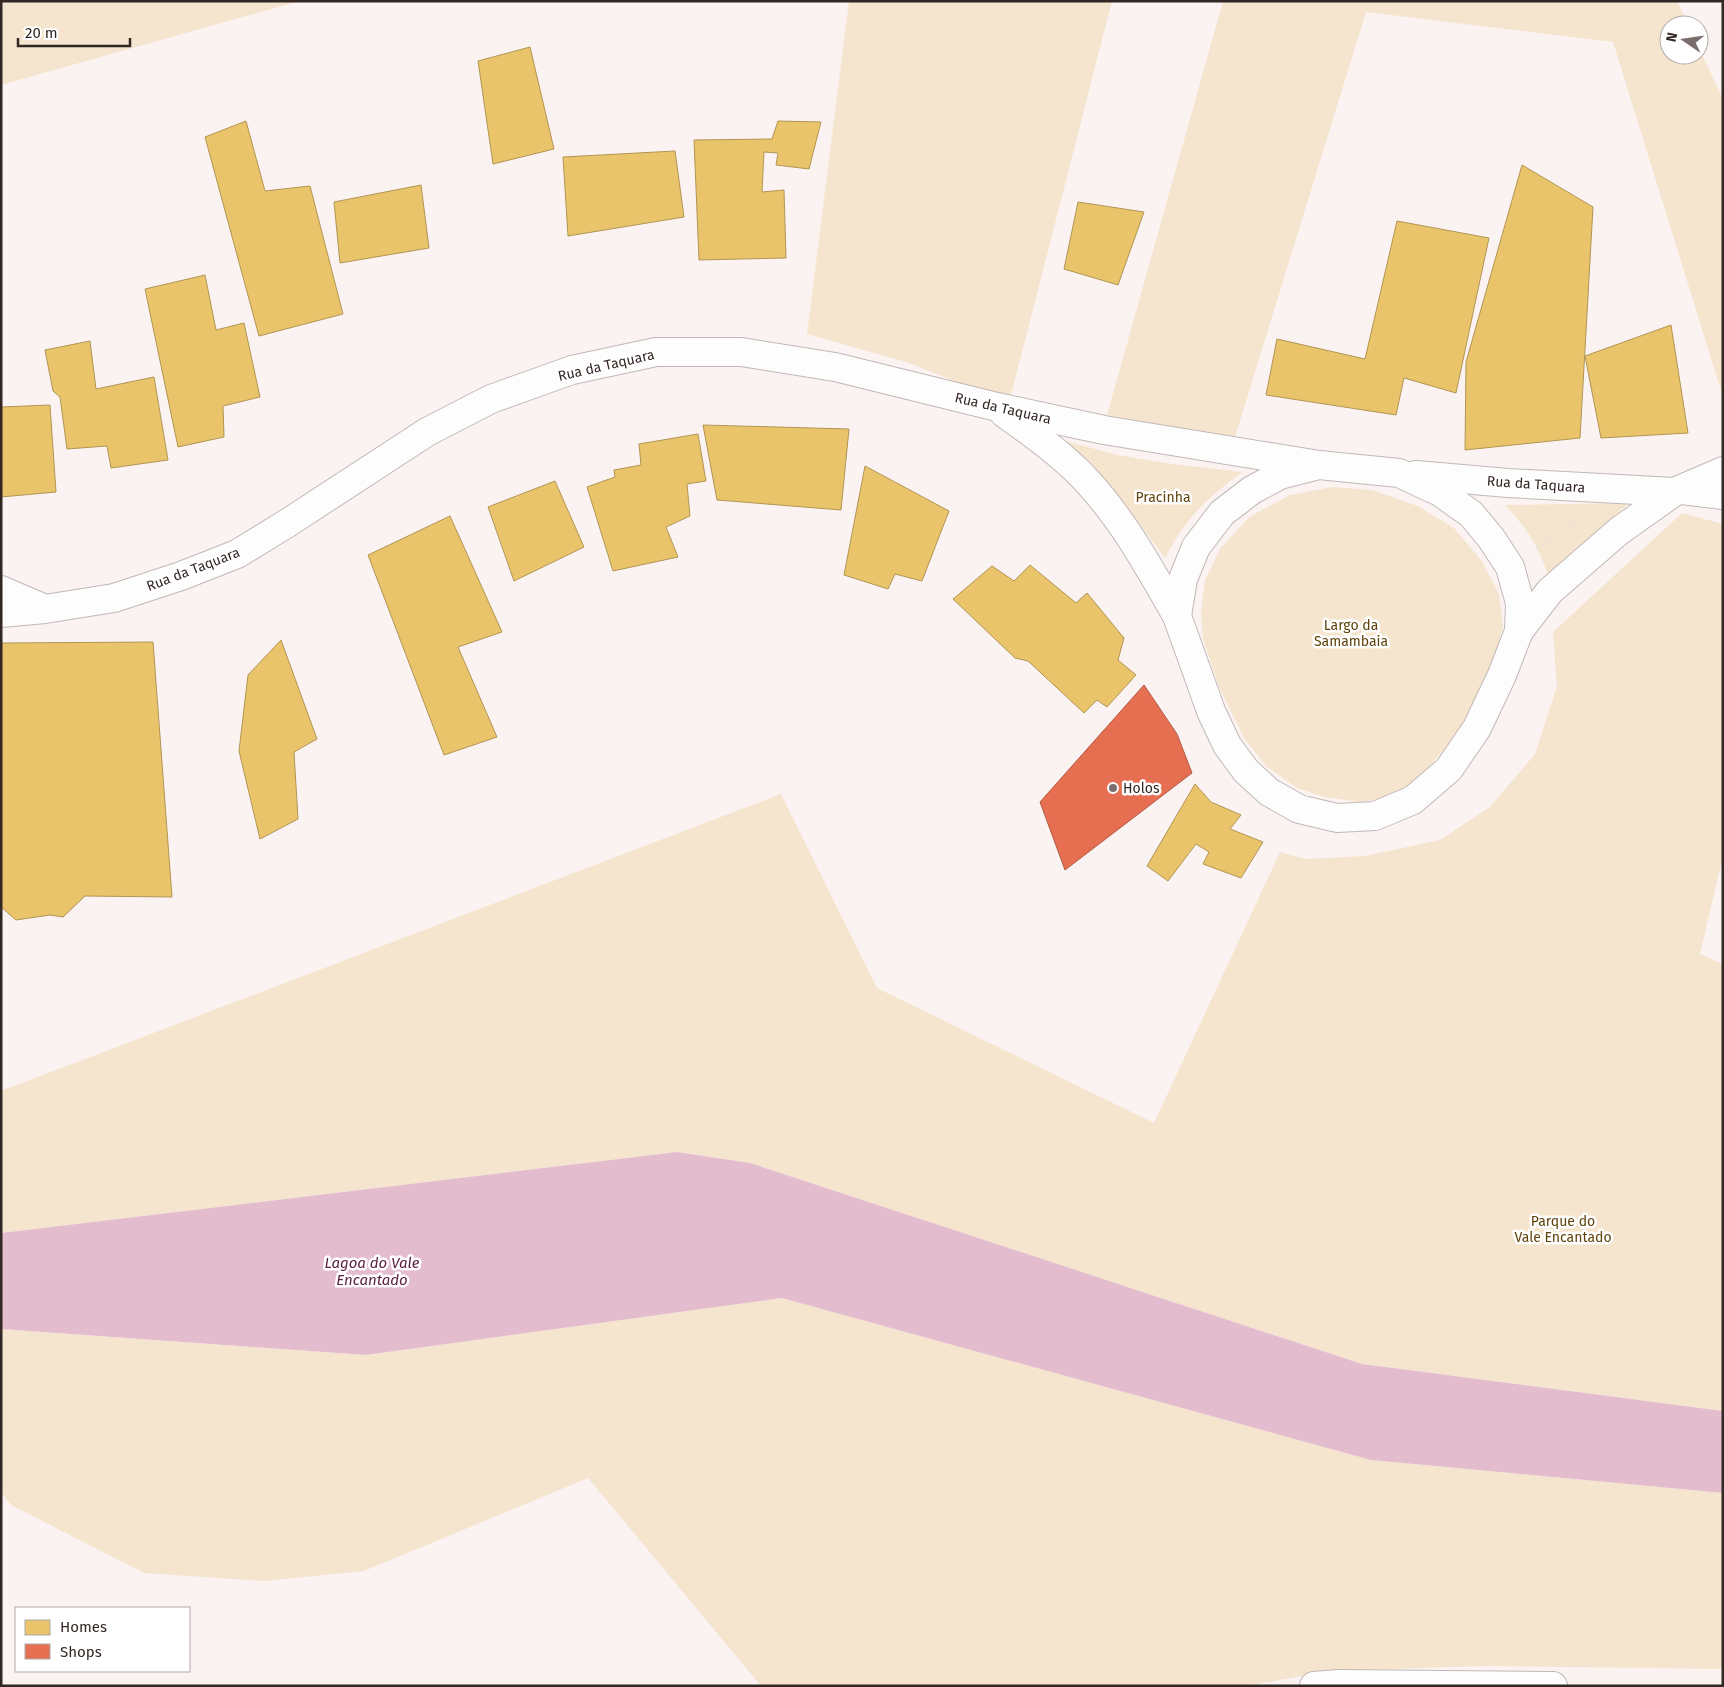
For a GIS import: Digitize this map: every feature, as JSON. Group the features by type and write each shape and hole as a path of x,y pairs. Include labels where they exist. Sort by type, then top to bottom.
{"street":[{"name":"Rua da Taquara","path":"1,614 114,598 181,576 237,554 427,432 491,399 572,370 656,352 741,352 835,367 997,408 1104,430 1320,465 1508,483 1723,495"},
{"path":"997,408 1046,444 1087,481 1120,523 1177,616 1211,711 1227,745 1246,771 1270,792 1299,809 1337,818 1375,816 1413,800 1449,769 1477,728 1502,675 1519,631 1520,603 1510,567 1491,538 1471,514 1440,492 1399,473"},
{"path":"1177,616 1183,579 1196,547 1222,513 1252,490 1280,475 1320,465"},
{"name":"Rua da Taquara","path":"1519,631 1550,591 1619,530 1678,491 1723,471"},
{"path":"1,590 45,609"},
{"path":"1314,1686 1338,1684 1553,1686"}],"path":[{"path":"1510,567 1621,489"}],"green space":[{"path":"1,1 300,1 1,85"},
{"path":"849,1 1112,1 1009,403 909,363 807,334"},
{"path":"1223,1 1677,1 1683,15 1659,15 1659,65 1707,65 1723,99 1723,397 1613,42 1366,12 1235,437 1107,415"},
{"name":"Pracinha","path":"1066,441 1117,455 1172,464 1243,472 1207,500 1181,531 1165,558 1100,474"},
{"name":"Largo da Samambaia","path":"1332,487 1372,490 1418,506 1454,528 1482,561 1499,594 1503,626 1494,661 1473,706 1451,742 1421,775 1393,797 1359,802 1324,797 1297,788 1267,767 1245,740 1219,687 1203,639 1201,613 1205,580 1220,549 1249,517 1290,495"},
{"path":"1629,503 1548,575 1531,537 1505,505"},
{"name":"Parque do Vale Encantado","path":"1682,513 1723,524 1723,856 1700,954 1723,964 1723,1411 1362,1364 750,1163 677,1152 1,1233 1,1091 781,794 877,988 1154,1123 1280,852 1305,859 1365,856 1440,840 1490,807 1535,754 1557,686 1553,632"},
{"path":"782,1298 1371,1460 1723,1493 1723,1669 1485,1666 1330,1671 1246,1686 761,1686 588,1478 364,1571 265,1581 144,1573 11,1505 1,1492 1,1329 366,1355"}],"water":[{"name":"Lagoa do Vale Encantado","path":"677,1152 750,1163 1362,1364 1723,1411 1723,1493 1371,1460 782,1298 366,1355 1,1329 1,1233"}],"building: Homes":[{"path":"530,47 554,149 493,164 478,61"},
{"path":"246,121 265,191 310,186 343,314 259,336 205,137"},
{"path":"778,121 821,122 809,169 776,165 778,153 764,152 762,192 784,190 786,258 699,260 694,140 772,139"},
{"path":"675,151 684,217 568,236 563,157"},
{"path":"1522,165 1593,207 1580,438 1465,450 1466,362"},
{"path":"421,185 429,248 340,263 334,202"},
{"path":"1078,202 1144,212 1118,285 1064,269"},
{"path":"1397,221 1489,238 1456,393 1404,378 1396,415 1266,395 1277,339 1365,359"},
{"path":"205,275 216,330 244,323 260,397 223,406 224,437 178,447 145,289"},
{"path":"1671,325 1688,433 1601,438 1585,356"},
{"path":"90,341 96,389 154,377 168,460 111,468 107,446 67,449 60,397 53,391 45,350"},
{"path":"50,405 56,492 1,497 1,407"},
{"path":"703,425 849,429 841,510 717,500"},
{"path":"698,434 706,481 687,484 690,516 666,527 678,557 613,571 587,487 615,477 614,470 641,465 639,444"},
{"path":"865,466 949,511 922,581 895,574 888,589 844,575"},
{"path":"555,481 584,547 514,581 488,507"},
{"path":"450,516 502,632 458,647 497,737 444,755 368,555"},
{"path":"1030,565 1076,603 1087,593 1124,638 1118,660 1136,675 1107,707 1097,700 1084,713 1028,661 1015,658 953,599 992,566 1014,581"},
{"path":"281,640 317,739 294,752 298,819 260,839 239,751 248,675"},
{"path":"153,642 172,897 85,896 63,917 50,915 16,920 1,907 1,643"},
{"path":"1195,784 1211,802 1241,815 1230,829 1263,842 1241,878 1203,864 1209,852 1196,844 1168,881 1147,866"}],"building: Shops":[{"name":"Holos","path":"1144,685 1177,734 1192,773 1065,870 1040,802"}],"place":[{"name":"Holos","path":"1113,788"}]}
